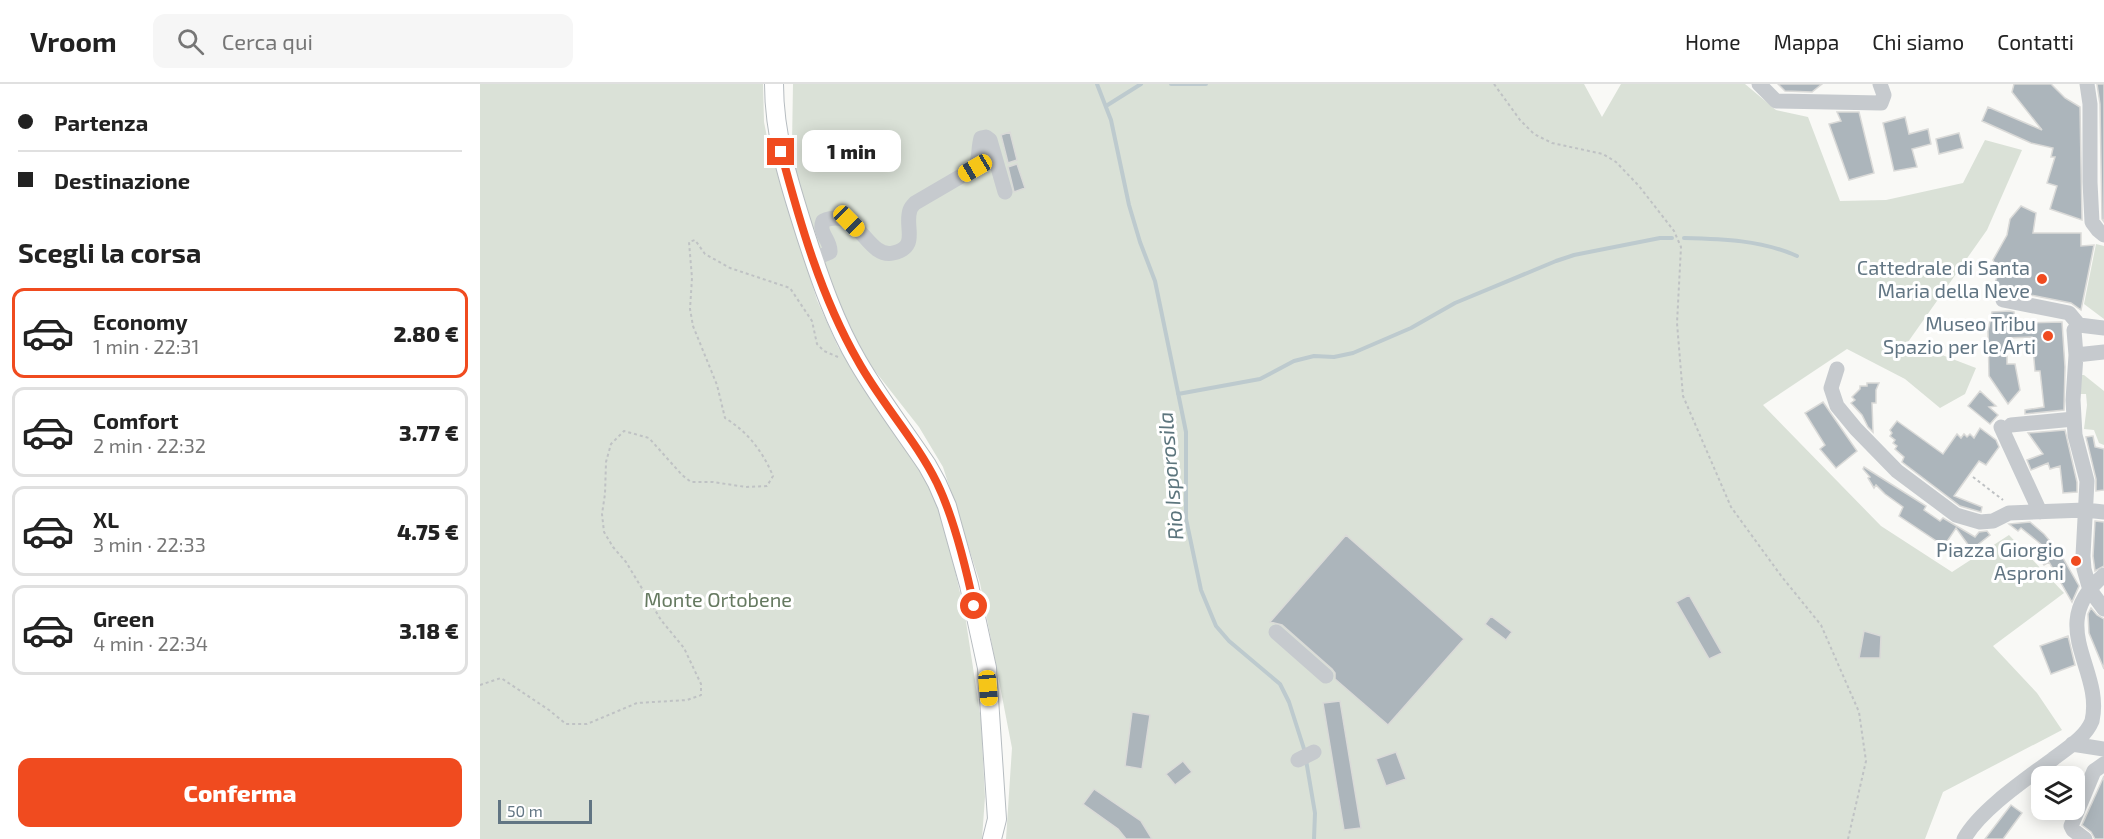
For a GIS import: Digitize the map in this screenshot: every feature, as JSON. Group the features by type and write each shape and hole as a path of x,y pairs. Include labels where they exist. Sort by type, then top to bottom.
{"main road":[{"path":"774,84 774,111 781,152 830,308 858,362 937,483 947,506 969,585 987,668 998,819 992,839"}],"street":[{"path":"1759,84 1776,101 1881,103 1884,95 1880,84"},
{"path":"2087,84 2097,179 2092,222 2104,235"},
{"path":"813,259 830,252 831,244 822,233 820,226 823,221 837,217 849,221 878,249 887,254 905,248 910,241 909,210 915,203 975,168 979,162 981,138 986,137 990,140 1005,192"},
{"path":"2003,300 2069,313 2079,325 2104,328"},
{"path":"2079,325 2074,330 2076,355 2073,400 2075,435 2088,481 2084,569 2090,590 2104,609"},
{"path":"2076,355 2104,352"},
{"path":"1837,369 1831,388 1838,406 1856,429 1897,471 1956,515 1980,522 1993,521 2009,513 2085,510 2104,512"},
{"path":"2040,512 2006,426 2074,419"},
{"path":"1964,839 1970,828 2006,795 2073,744 2086,731 2096,709 2096,686 2078,624 2090,590 2104,575"},
{"path":"1276,632 1326,676"},
{"path":"2073,744 2104,749"},
{"path":"1298,760 1314,752"},
{"path":"2085,839 2071,826 2094,771 2104,764"}],"path":[{"path":"1494,84 1520,120 1534,134 1552,143 1603,154 1616,162 1639,186 1674,231 1681,247 1677,323 1683,396 1731,507 1782,577 1821,625 1859,712 1866,761 1848,839"},
{"path":"480,685 501,678 566,724 587,723 637,703 687,700 701,695 701,684 684,648 661,620 626,562 613,547 604,532 602,514 608,453 611,444 624,431 649,438 691,482 713,482 746,487 766,486 773,476 765,456 738,426 725,418 717,385 693,326 690,309 692,278 689,243 695,240 705,254 730,268 790,288 812,321 817,344 835,357 858,362"},
{"path":"1973,477 2020,513"}],"green space":[{"name":"Monte Ortobene","path":"480,84 763,84 764,122 767,137 817,300 838,347 920,469 934,497 948,539 965,615 981,720 985,797 982,839 480,839"},
{"path":"793,84 1584,84 1602,117 1621,84 1745,84 1776,110 1808,117 1840,201 1886,200 1963,183 1985,140 2022,150 1987,230 1908,342 1976,368 1965,394 1940,408 1905,379 1847,349 1763,405 1881,526 1952,572 2009,535 2064,593 1993,646 2037,693 2062,730 1943,792 1925,839 1006,839 1012,748 980,583 943,467 919,427 864,357 833,294 795,177 792,144"},
{"path":"2096,244 2104,246 2104,319 2084,304"},
{"path":"2079,375 2084,375 2104,391 2104,445 2099,443 2094,430 2084,429 2086,394 2078,394"}],"building":[{"path":"1778,84 1822,84 1812,92 1785,91"},
{"path":"2014,84 2051,84 2065,98 2080,107 2082,220 2050,209 2057,186 2047,183 2055,157 2051,157 2053,148 2031,143 1982,121 1988,107 2042,130 2012,92"},
{"path":"2097,84 2104,84 2104,222 2102,219 2100,104"},
{"path":"1837,112 1859,112 1874,173 1849,180 1829,124 1841,121"},
{"path":"1905,117 1909,134 1928,129 1931,144 1912,149 1917,167 1894,171 1883,123"},
{"path":"1010,132 1017,160 1008,163 1001,135"},
{"path":"1959,133 1963,148 1939,154 1936,139"},
{"path":"1017,164 1025,188 1014,192 1008,167"},
{"name":"Cattedrale di Santa Maria della Neve","path":"2021,206 2036,213 2033,233 2081,233 2081,246 2094,245 2081,310 2071,303 1994,286 1999,271 1993,260 2007,235 2010,219"},
{"path":"1992,312 2014,312 2015,323 2062,322 2065,367 2064,410 2025,414 2025,410 2044,407 2040,371 2035,371 2032,337 2007,338 2007,364 2015,364 2020,390 2008,404 1989,376 1988,331"},
{"path":"1867,383 1879,383 1876,390 1876,403 1872,403 1873,432 1851,403 1855,400 1852,397 1860,386 1867,386"},
{"path":"1980,391 1996,406 1989,407 1998,415 1990,424 1968,406"},
{"path":"1823,402 1857,451 1836,468 1820,449 1825,445 1805,413"},
{"path":"1897,421 1943,454 1957,434 1961,438 1964,434 1967,437 1970,434 1974,438 1980,428 1996,440 1999,447 1986,465 1979,461 1954,496 1982,507 1981,512 1960,506 1902,462 1904,457 1895,449 1897,446 1893,443 1895,440 1890,436 1892,433 1890,430"},
{"path":"2065,430 2077,482 2077,492 2063,493 2060,466 2050,469 2048,463 2031,470 2027,460 2043,454 2028,433"},
{"path":"2093,436 2095,447 2104,449 2104,490 2096,491 2096,479 2086,437"},
{"path":"1864,467 1926,506 1924,510 1940,521 1943,518 1975,537 1979,532 1987,531 1990,535 1967,553 1965,551 1969,546 1956,528 1944,546 1899,516 1903,507 1876,485 1874,488"},
{"path":"2095,521 2104,522 2104,566 2095,571 2093,556"},
{"path":"2030,522 2060,553 2079,586 2072,602 2049,562 2044,565 2034,549 2042,545 2021,528 2018,531 2009,524"},
{"path":"1346,535 1464,639 1388,725 1335,679 1332,669 1282,625 1270,622"},
{"path":"1689,595 1722,653 1709,659 1676,602"},
{"path":"2091,608 2104,619 2104,669 2089,633 2088,614"},
{"path":"1491,616 1512,632 1506,640 1485,624"},
{"path":"1864,631 1881,636 1880,658 1859,658"},
{"path":"2068,636 2075,665 2051,674 2040,646"},
{"path":"1340,701 1361,828 1344,830 1323,703"},
{"path":"1132,712 1150,715 1142,769 1125,766"},
{"path":"1396,752 1406,779 1386,786 1376,759"},
{"path":"1183,761 1192,772 1175,785 1166,774"},
{"path":"2104,776 2104,839 2095,839 2091,832 2082,825"},
{"path":"1094,789 1141,821 1152,839 1126,839 1118,829 1083,804"},
{"path":"2011,805 2022,813 2003,839 1985,839"}],"waterway":[{"name":"Rio Isporosila","path":"1097,84 1111,120 1129,205 1155,281 1173,368 1186,432 1186,519 1201,590 1216,626 1229,641 1280,684 1289,702 1305,752"},
{"path":"1106,106 1141,84"},
{"path":"1171,84 1206,84"},
{"path":"1178,394 1260,379 1294,361 1314,356 1334,357 1353,353 1411,328 1455,303 1556,261 1574,255 1660,238 1672,238"},
{"path":"1684,238 1756,244 1797,256"},
{"name":"Rio Isporosila","path":"1306,760 1315,813 1314,839"}],"place":[{"name":"Cattedrale di Santa Maria della Neve","path":"2042,279"},
{"name":"Museo Tribu Spazio per le Arti","path":"2048,336"},
{"name":"Piazza Giorgio Asproni","path":"2076,561"}],"route":[{"path":"781,152 830,308 858,362 937,483 947,506 974,606"}]}
